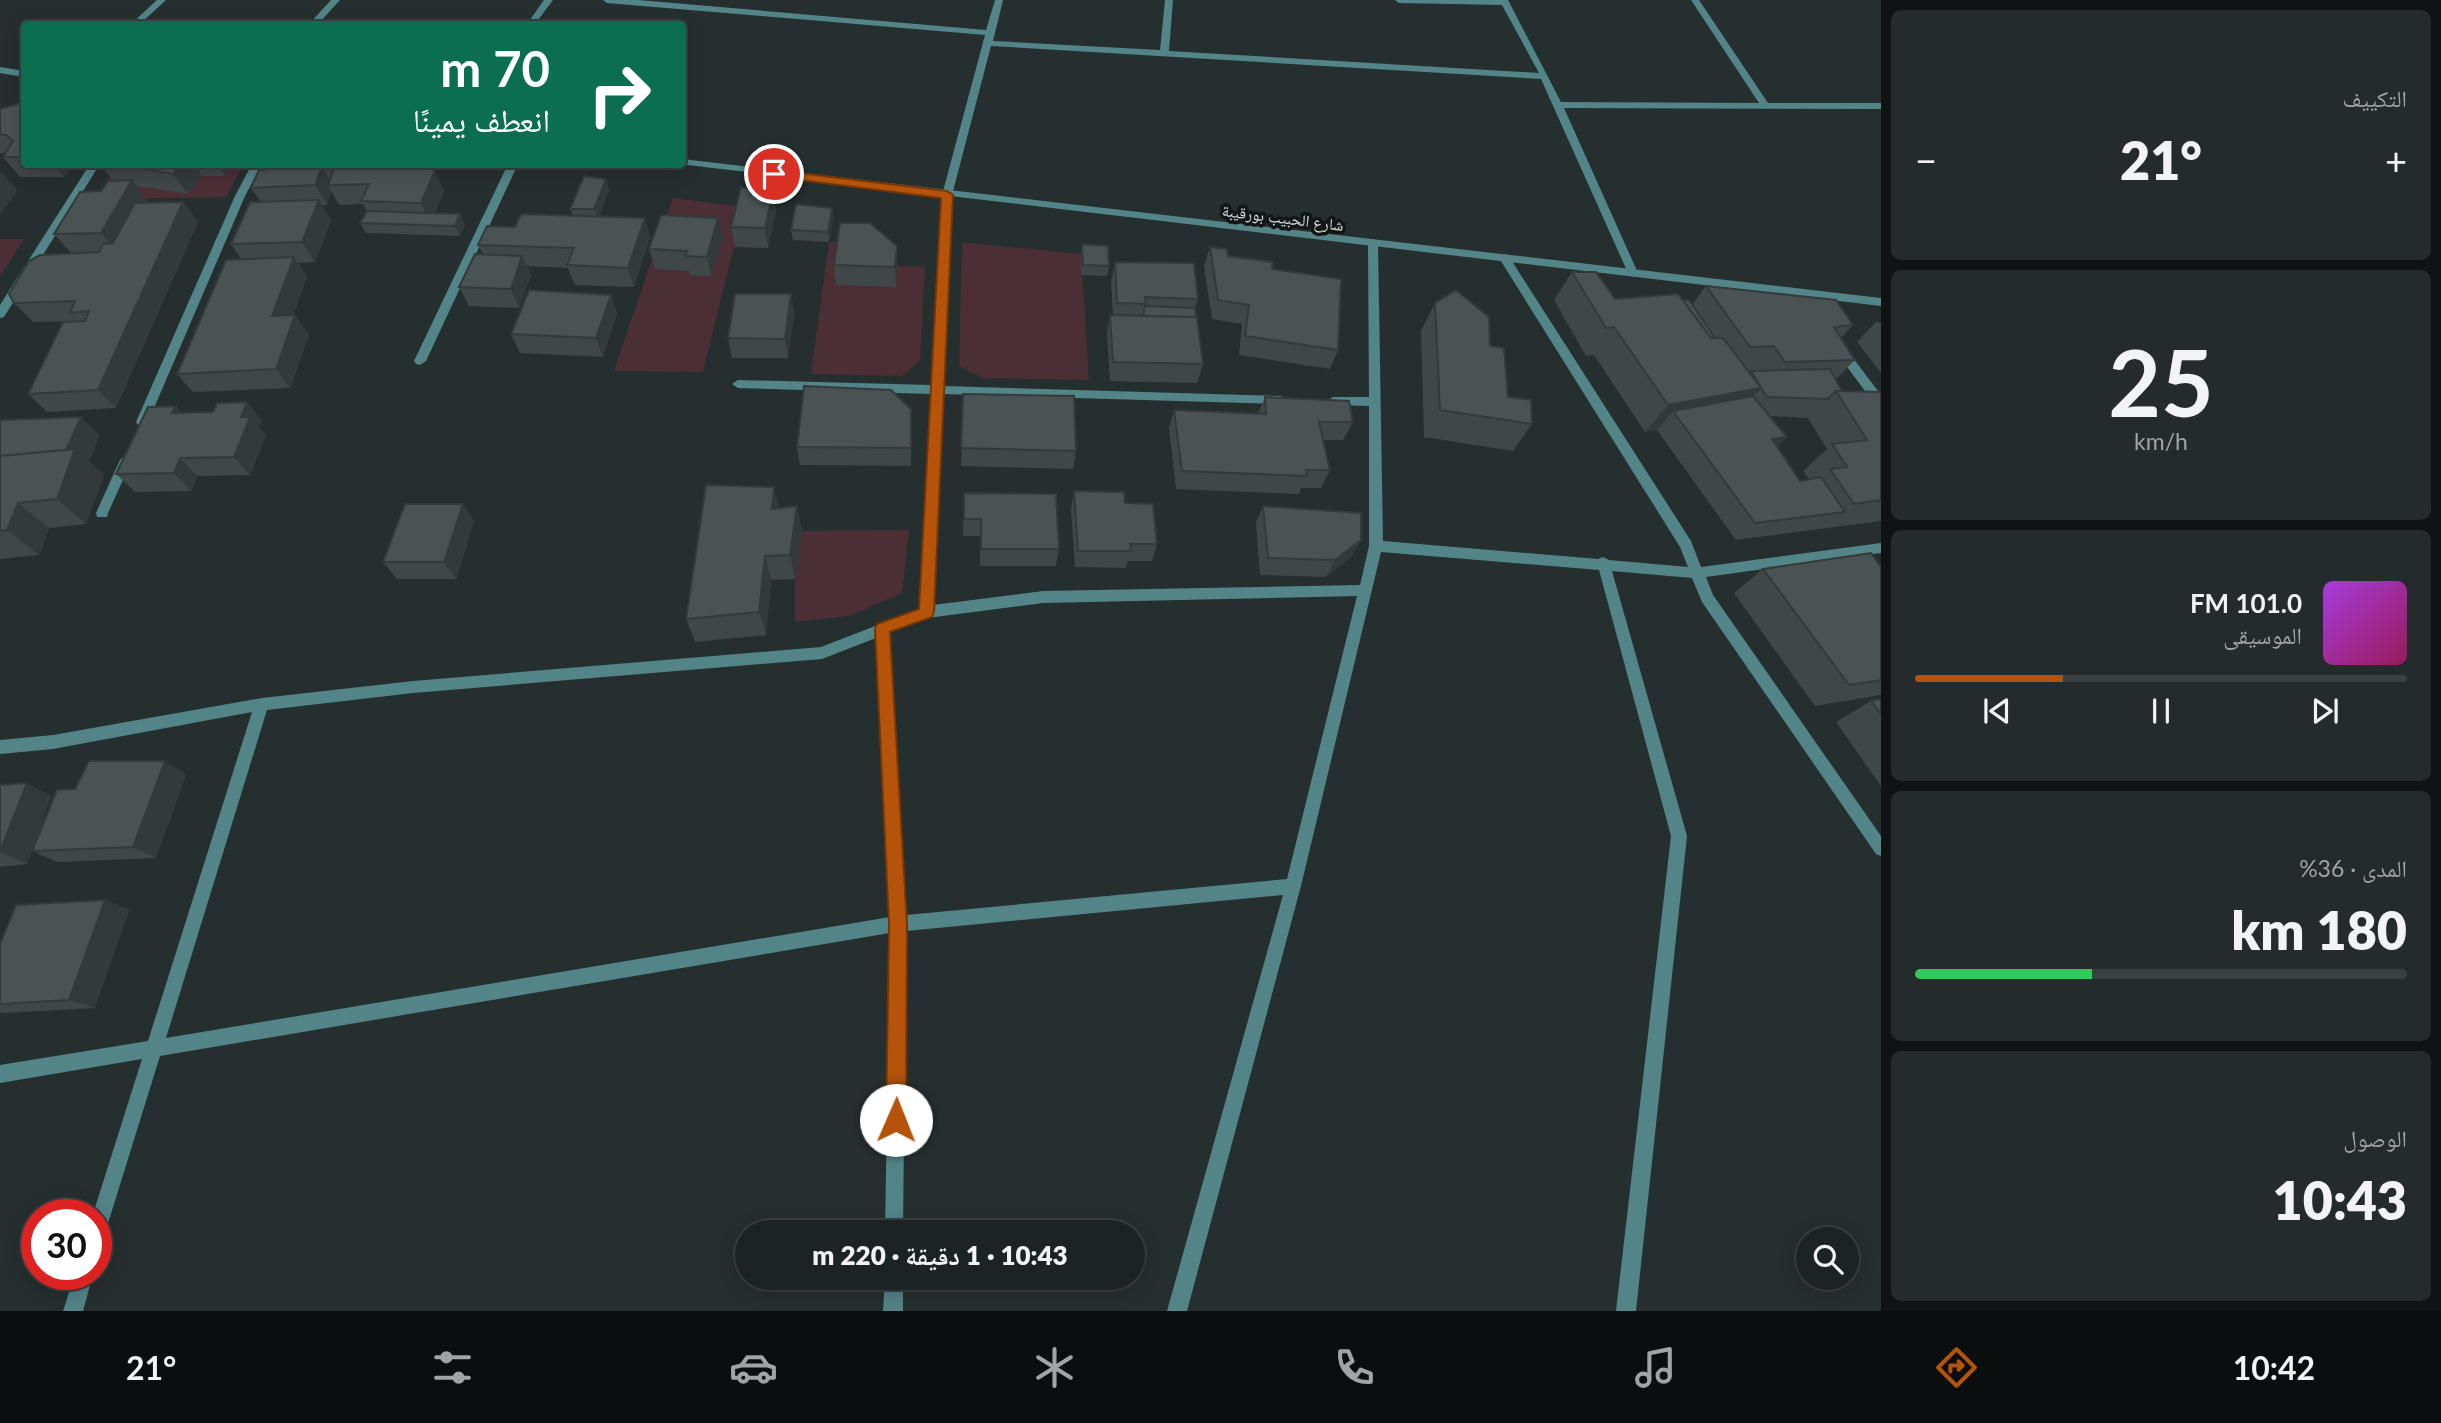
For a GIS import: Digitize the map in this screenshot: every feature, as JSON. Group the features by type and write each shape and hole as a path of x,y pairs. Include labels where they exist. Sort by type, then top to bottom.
{"street":[{"path":"138,21 162,0"},
{"path":"316,21 337,0"},
{"path":"533,21 549,0"},
{"path":"607,0 987,38 1305,64 1545,76"},
{"path":"926,612 947,195 999,0"},
{"path":"1164,52 1169,0"},
{"path":"1399,0 1505,1 1545,76 1633,273"},
{"path":"1695,0 1765,105"},
{"path":"0,71 21,74"},
{"path":"1558,105 1881,106"},
{"name":"شارع الحبيب بورقيبة","path":"686,162 1881,302"},
{"path":"0,313 93,168"},
{"path":"135,437 255,168"},
{"path":"420,361 511,168"},
{"path":"1177,1311 1293,886 1376,546 1373,243"},
{"path":"1504,258 1686,545 1707,598 1881,849"},
{"path":"1797,291 1812,311"},
{"path":"1835,342 1881,404"},
{"path":"738,384 1292,400"},
{"path":"1319,401 1373,402"},
{"path":"102,513 130,450"},
{"path":"1376,546 1603,562 1698,572 1881,548"},
{"path":"1603,562 1679,836 1626,1311"},
{"path":"0,747 53,742 262,704 413,687 822,653 926,612 1043,597 1367,590"},
{"path":"882,629 898,924 894,1220"},
{"path":"106,1199 262,704"},
{"path":"0,1074 898,924 1293,886"},
{"path":"73,1311 79,1290"},
{"path":"893,1311 894,1290"}],"shaded area":[{"path":"116,168 241,168 226,197 95,199"},
{"path":"673,198 744,207 703,372 614,371"},
{"path":"0,239 24,239 0,276"},
{"path":"829,242 842,242 896,287 897,266 925,267 920,361 902,376 811,374"},
{"path":"962,242 1081,254 1089,380 982,378 959,366"},
{"path":"909,530 902,593 849,616 795,622 795,579 802,531"}],"building":[{"path":"21,103 21,157 3,157 13,141 0,134 0,109"},
{"path":"136,168 178,168 173,174"},
{"path":"321,168 315,185 251,188 259,170"},
{"path":"334,168 432,168 435,171 421,203 361,201 369,184 328,185"},
{"path":"584,176 606,179 594,209 570,209"},
{"path":"132,180 101,233 54,234 80,192 101,191 108,181"},
{"path":"741,187 773,191 765,228 731,227"},
{"path":"319,200 302,242 231,244 250,202"},
{"path":"183,202 98,390 28,394 63,322 85,321 89,311 70,313 75,301 14,303 9,294 29,261 40,255 99,252 103,244 113,243 135,203"},
{"path":"796,204 832,208 828,232 791,230"},
{"path":"367,211 460,214 455,226 360,223"},
{"path":"521,214 645,218 628,268 567,265 574,248 478,245 487,226 515,227"},
{"path":"661,215 718,218 707,257 685,256 687,251 649,249"},
{"path":"840,223 870,223 897,246 895,267 834,265"},
{"path":"1082,244 1108,246 1109,266 1083,265"},
{"path":"1210,247 1227,249 1228,256 1273,262 1272,269 1341,279 1338,350 1245,336 1249,305 1218,300"},
{"path":"475,254 522,256 511,289 459,287"},
{"path":"294,257 272,316 295,315 276,369 177,374 226,260"},
{"path":"1115,262 1194,263 1198,299 1145,297 1146,304 1117,303"},
{"path":"1572,272 1596,272 1615,299 1678,294 1711,338 1723,338 1761,388 1668,405 1614,327 1606,328"},
{"path":"1706,286 1836,300 1853,325 1834,327 1855,360 1785,362 1774,346 1750,347"},
{"path":"529,290 611,295 596,338 511,334"},
{"path":"1456,290 1489,317 1490,346 1504,348 1508,397 1531,400 1532,424 1440,410 1435,303"},
{"path":"735,294 791,294 785,339 728,338"},
{"path":"1683,300 1689,300 1715,338 1711,338"},
{"path":"1145,306 1195,308 1196,317 1143,316"},
{"path":"1110,315 1197,317 1203,364 1113,362"},
{"path":"1830,369 1842,391 1836,391 1828,399 1767,397 1751,371"},
{"path":"804,386 891,390 911,409 911,448 797,447"},
{"path":"1836,391 1881,392 1881,500 1854,504 1830,469 1847,467 1832,444 1867,440"},
{"path":"963,394 1074,396 1076,451 961,448"},
{"path":"1753,396 1787,437 1772,439 1800,481 1821,477 1845,512 1755,523 1673,411"},
{"path":"1265,397 1349,401 1353,422 1319,422 1330,470 1306,470 1307,476 1182,471 1174,410 1266,414"},
{"path":"247,402 241,417 250,417 234,457 180,458 174,473 116,474 148,407 176,406 172,413 213,412 217,403"},
{"path":"81,417 66,450 0,456 0,420"},
{"path":"75,449 57,499 18,503 7,530 0,531 0,456"},
{"path":"706,485 774,487 772,509 797,506 790,555 765,556 759,612 686,619"},
{"path":"1074,491 1124,492 1125,503 1153,504 1157,544 1130,544 1131,551 1078,551"},
{"path":"964,493 1056,494 1059,549 981,549 981,519 964,519"},
{"path":"405,504 463,504 444,562 383,562"},
{"path":"1263,506 1361,513 1361,540 1335,560 1268,558"},
{"path":"1871,553 1881,567 1881,680 1849,685 1763,569"},
{"path":"1881,699 1881,714 1871,701"},
{"path":"89,761 165,761 133,847 32,851 57,790 75,789"},
{"path":"27,783 0,852 0,785"},
{"path":"105,900 69,1000 0,1004 0,944 16,905"}],"route":[{"path":"774,174 947,195 926,612 882,629 898,924 896,1120"}]}
